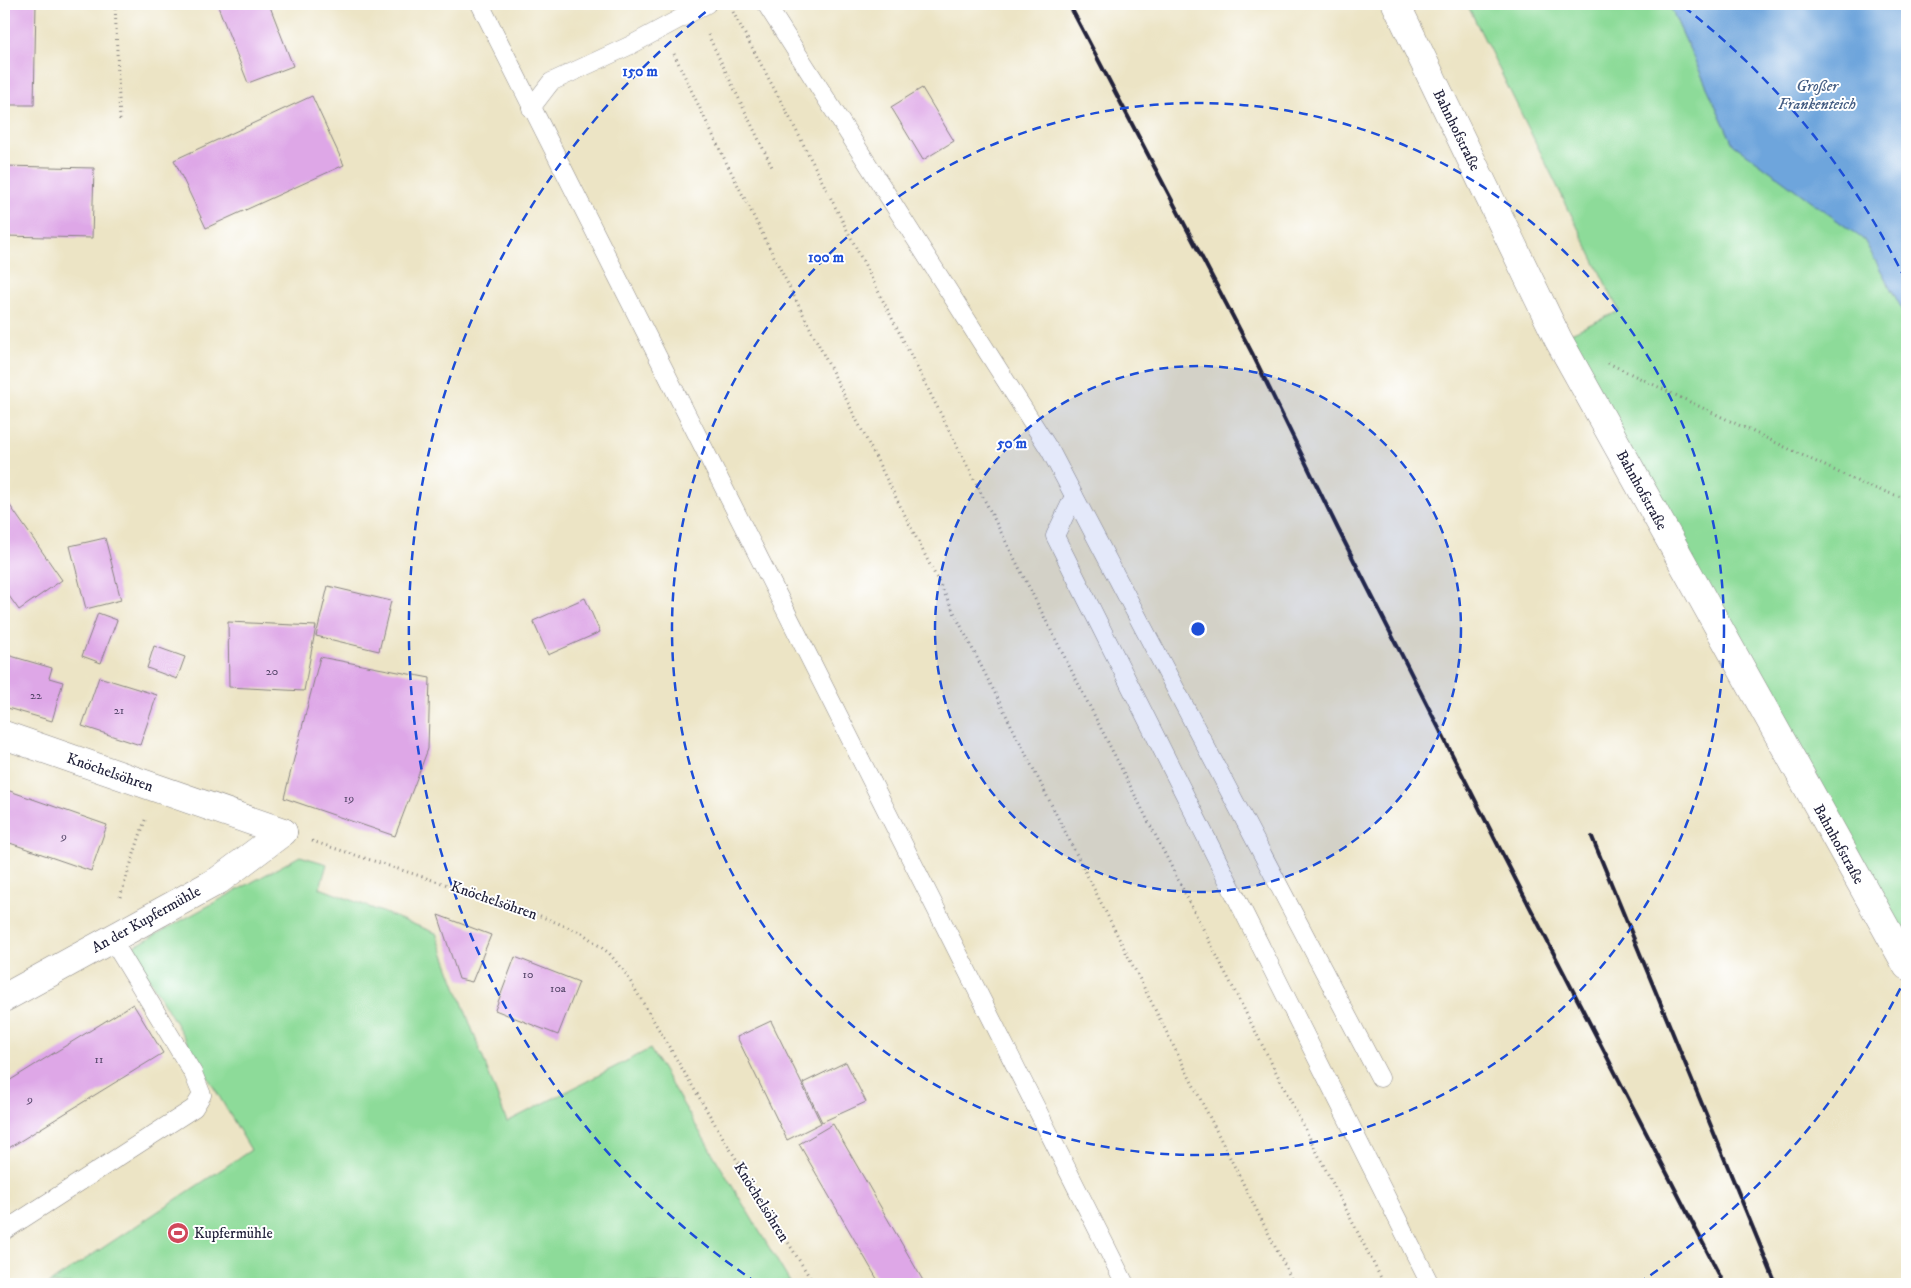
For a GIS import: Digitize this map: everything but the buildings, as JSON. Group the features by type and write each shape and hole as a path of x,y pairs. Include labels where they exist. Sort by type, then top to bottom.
{"street":[{"name":"Bahnhofstraße","path":"1396,4 1558,340 1907,966"},
{"name":"Knöchelsöhren","path":"4,735 283,832"},
{"name":"An der Kupfermühle","path":"4,998 219,880 283,832"}],"lane":[{"path":"480,4 1125,1284"},
{"path":"766,4 1051,452 1380,1078"},
{"path":"531,108 551,82 631,45 701,7"},
{"path":"1074,496 1054,536 1430,1284"},
{"path":"4,1231 194,1108 202,1095 193,1073 111,938"}],"path":[{"path":"115,4 120,121"},
{"path":"729,4 793,124 1384,1284"},
{"path":"701,7 773,169"},
{"path":"662,28 723,156 1294,1284"},
{"path":"1602,360 1865,485 1907,499"},
{"path":"120,898 156,788"},
{"name":"Knöchelsöhren","path":"283,832 528,911 582,933 609,953 626,974 725,1141 814,1284"}],"green space":[{"path":"1467,4 1669,4 1733,144 1864,240 1907,318 1907,966 1558,339 1619,311"},
{"path":"300,856 327,864 320,888 436,933 507,1122 650,1049 791,1284 48,1284 251,1150 131,948"}],"water":[{"name":"Großer Frankenteich","path":"1669,4 1907,4 1907,318 1864,240 1733,144"}],"railway":[{"path":"1069,4 1252,353 1338,529 1502,853 1724,1284"},
{"path":"1592,837 1776,1284"}],"place":[{"name":"Kupfermühle","path":"178,1233"}]}
